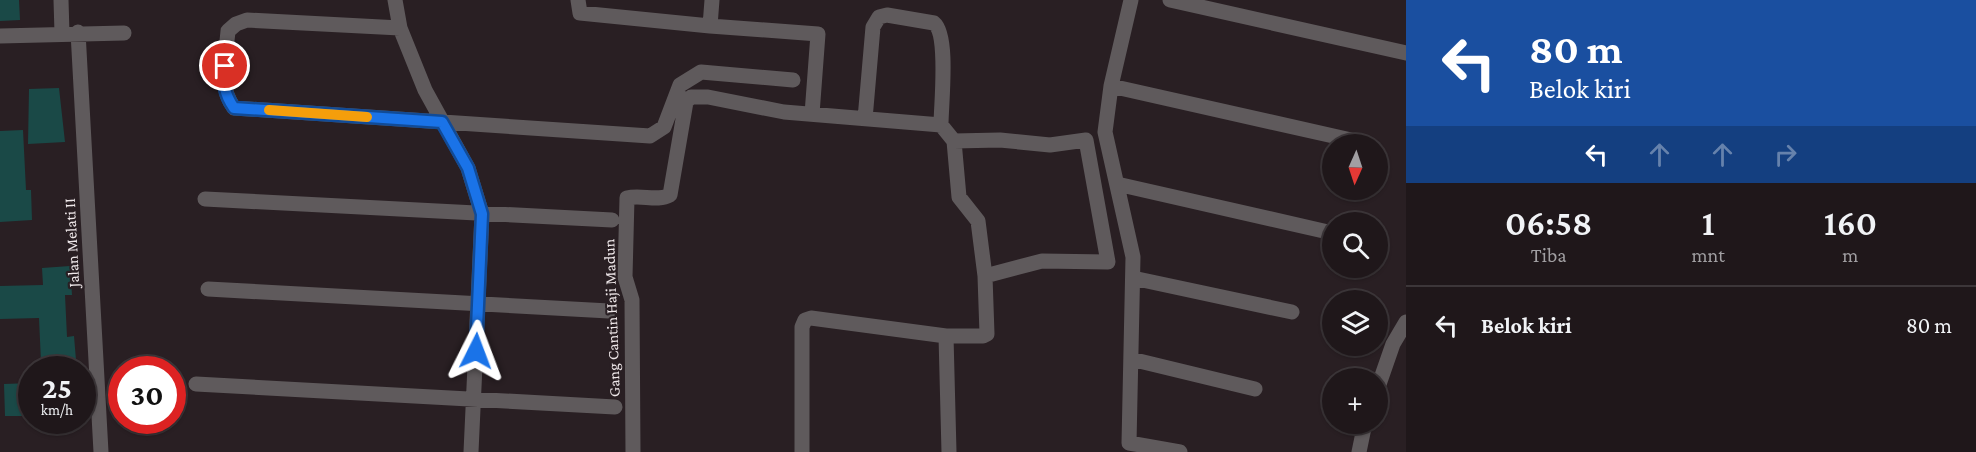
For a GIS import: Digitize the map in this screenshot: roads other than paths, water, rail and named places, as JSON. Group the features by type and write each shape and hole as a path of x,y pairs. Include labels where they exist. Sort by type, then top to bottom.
{"street":[{"path":"61,0 62,33"},
{"path":"395,0 400,28 424,90 468,168 482,214 471,452"},
{"path":"578,0 580,13 818,34 812,114"},
{"path":"710,26 712,0"},
{"path":"1131,0 1111,86 1105,132 1134,257 1129,443 1180,452"},
{"path":"1170,0 1406,53"},
{"path":"802,452 802,327 805,320 811,318 946,336 983,336 987,334 985,276 978,220 959,197 954,141 941,125 942,42 939,27 933,23 887,15 879,17 873,27 865,119"},
{"path":"400,28 248,20 236,24 228,31 223,84 226,98 234,108 650,136 664,127 680,85 701,72 793,80"},
{"path":"0,36 78,32 124,33"},
{"name":"Jalan Melati II","path":"78,32 101,452"},
{"path":"1111,86 1324,134"},
{"name":"Gang Cantin Haji Madun","path":"633,452 632,300 625,277 627,198 633,196 664,199 670,195 686,102 691,97 708,97 784,112 941,125"},
{"path":"954,141 1000,140 1050,145 1086,140 1108,262 1042,261 985,276"},
{"path":"1117,184 1322,231"},
{"path":"205,199 612,220"},
{"path":"1133,278 1292,312"},
{"path":"208,289 609,311"},
{"path":"1385,368 1393,344 1406,322"},
{"path":"946,336 949,452"},
{"path":"1131,359 1256,389"},
{"path":"196,384 615,407"},
{"path":"1359,452 1363,434"}]}
